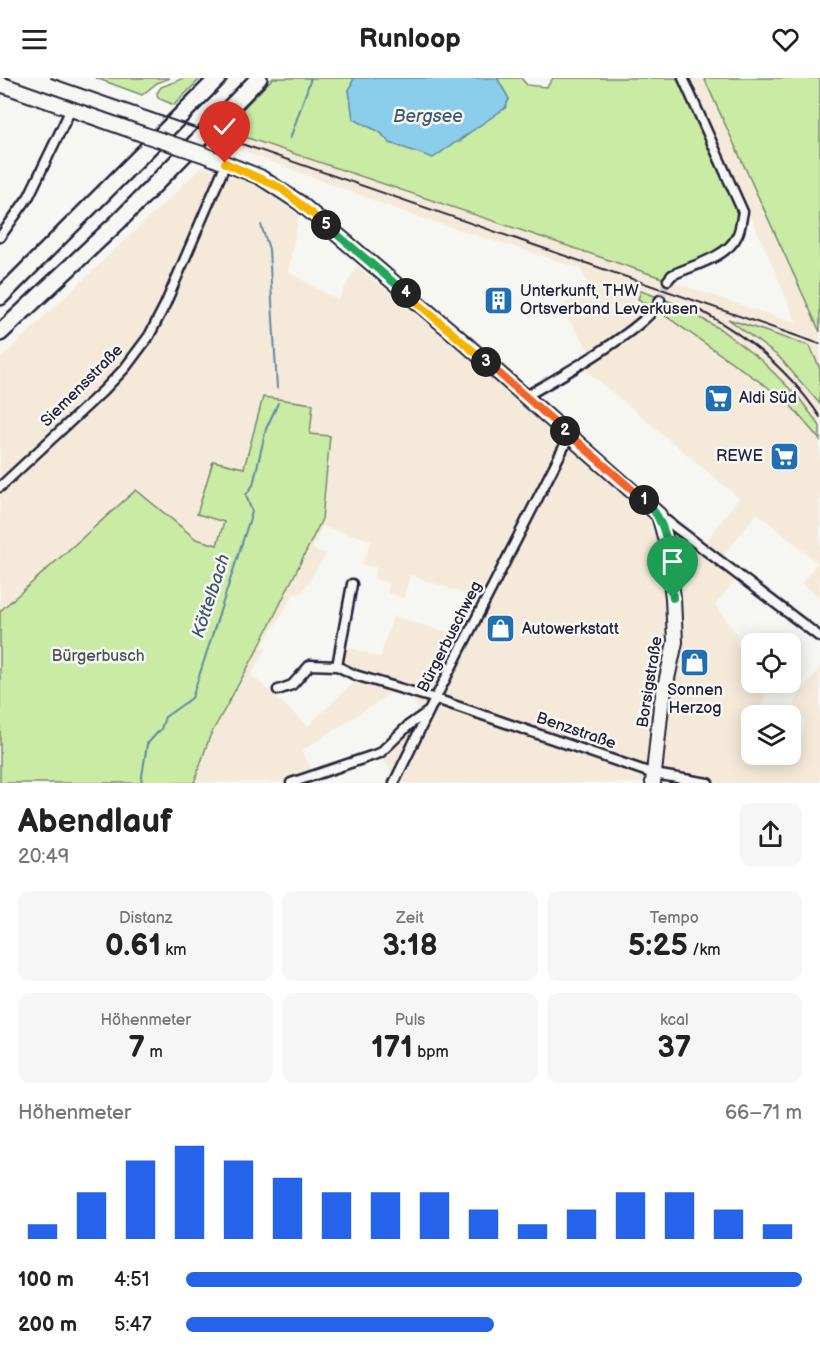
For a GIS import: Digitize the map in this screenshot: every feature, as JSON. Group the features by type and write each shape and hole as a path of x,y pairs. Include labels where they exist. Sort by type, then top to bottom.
{"highway":[{"path":"0,297 219,78"},
{"path":"0,333 119,222 260,78"}],"main road":[{"path":"0,84 225,163 260,177 300,203 458,337 659,515"},
{"name":"Borsigstraße","path":"653,778 662,706 675,642 673,598 666,541 659,515"}],"street":[{"path":"668,280 672,275 716,255 733,243 738,236 743,212 683,78"},
{"path":"0,237 29,196 71,109"},
{"name":"Siemensstraße","path":"0,487 103,391 125,368 149,336 165,305 225,163"},
{"path":"524,397 570,370 644,320 657,308 660,300"},
{"name":"Bürgerbuschweg","path":"291,783 380,753 409,724 429,711 570,435"},
{"path":"659,515 820,637"},
{"path":"666,541 687,537"},
{"path":"278,690 292,685 310,665 337,666 352,584"},
{"name":"Benzstraße","path":"337,666 355,675 436,699 653,778 708,783"},
{"path":"394,783 429,711"}],"shaded area":[{"path":"686,78 704,78 820,332 820,369 809,346 731,320 779,357 810,391 820,404 820,426 799,398 762,361 720,329 674,303 641,292 638,299 634,300 643,319 591,353 561,308 589,285 580,268 412,215 222,143 230,132 797,324 766,250"},
{"path":"202,167 252,182 299,215 288,272 338,300 357,266 561,434 704,544 739,498 582,367 664,315 786,400 820,440 820,598 801,583 818,563 757,513 723,556 742,572 715,605 737,634 736,646 741,647 741,693 765,693 763,705 741,705 741,765 801,765 801,742 805,720 801,714 801,705 794,703 820,667 820,783 386,783 391,771 377,750 419,708 411,699 394,691 302,751 317,781 194,783 210,736 261,645 322,519 244,468 213,462 197,514 225,522 217,546 196,539 136,490 0,611 0,359","holes":["322,527 372,540 362,564 377,568 373,579 389,583 387,593 404,598 410,575 480,599 459,636 393,616 380,658 345,646 340,674 357,679 308,726 251,675 267,648 262,646 295,593 301,594 326,554 312,549"]}],"green space":[{"path":"96,78 170,78 157,83 142,95"},
{"path":"184,78 201,78 174,105 158,98 157,93 161,87"},
{"path":"273,78 354,78 349,90 354,119 380,132 390,143 460,142 475,126 505,108 509,99 497,78 521,78 527,85 547,87 553,78 677,78 734,203 737,218 735,230 719,249 668,271 665,279 230,132 229,123"},
{"path":"704,78 820,78 820,332"},
{"path":"641,291 674,303 720,329 762,361 799,398 820,426 820,440 786,400 638,299"},
{"path":"728,319 810,346 820,369 820,404 779,357"},
{"name":"Bürgerbusch","path":"263,397 313,404 310,434 330,436 322,519 259,647 210,736 194,783 0,783 0,611 136,490 196,539 217,545 224,522 197,514 213,461 244,468"}],"water":[{"name":"Bergsee","path":"354,78 497,78 509,99 505,108 433,158 390,143 380,132 353,119 349,90"}],"waterway":[{"name":"Köttelbach","path":"290,139 311,78"},
{"name":"Köttelbach","path":"261,225 269,249 277,388"},
{"name":"Köttelbach","path":"141,783 147,744 161,729 165,717 192,698 252,512 246,495 253,485 266,429 278,403"}],"tunnel":[{"path":"660,300 668,280"}],"railway":[{"path":"51,78 820,344"},
{"path":"690,305 746,339 779,367 820,417"}],"place":[{"name":"Unterkunft, THW Ortsverband Leverkusen","path":"499,300"},
{"name":"Aldi Süd","path":"718,398"},
{"name":"REWE","path":"784,456"},
{"name":"Autowerkstatt","path":"501,629"},
{"name":"Sonnen Herzog","path":"695,662"}],"route":[{"path":"225,163 279,187 300,203 458,337 655,510 662,522 666,541 673,598"}]}
